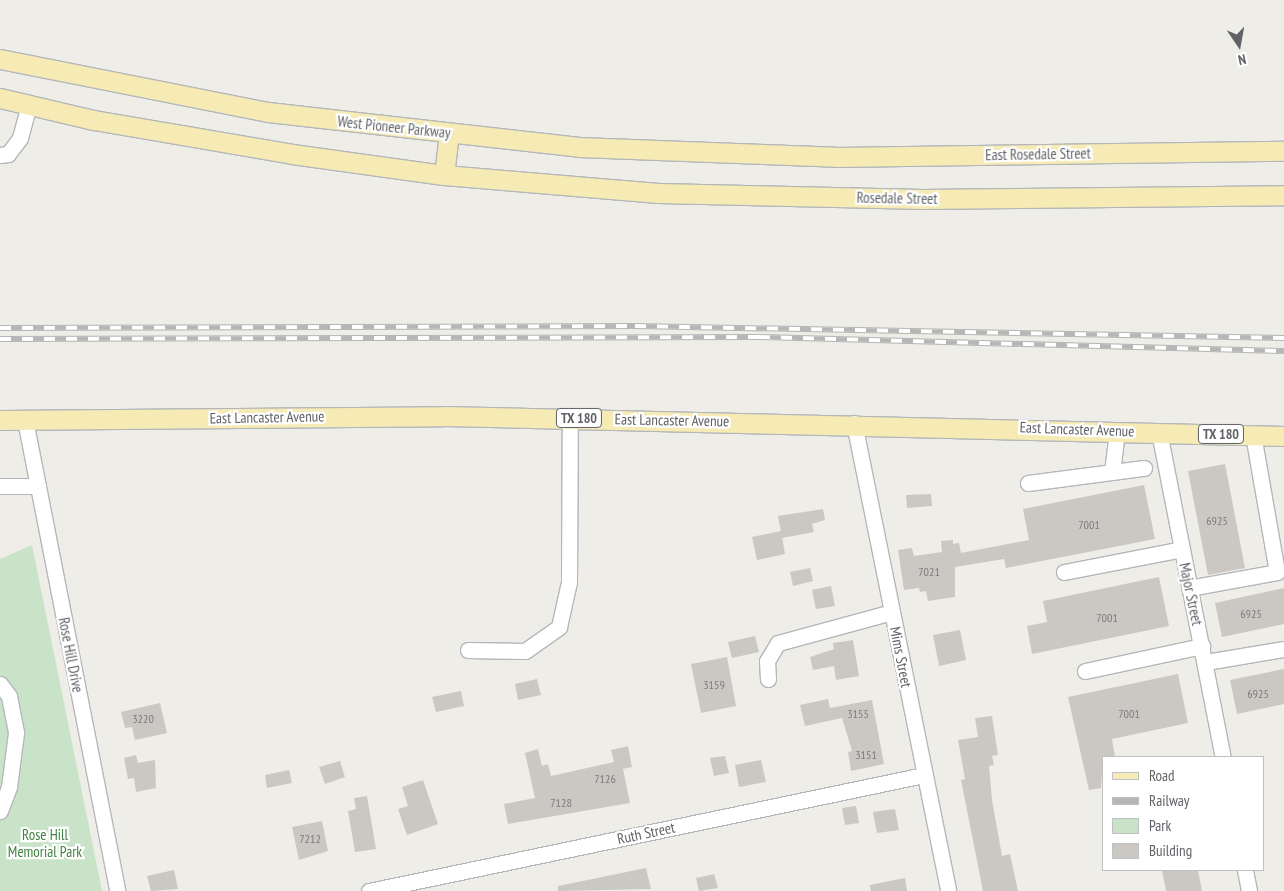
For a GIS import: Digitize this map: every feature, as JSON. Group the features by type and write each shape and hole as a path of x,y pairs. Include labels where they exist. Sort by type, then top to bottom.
{"main road":[{"name":"West Pioneer Parkway","path":"0,58 268,112 579,147 792,156"},
{"path":"0,98 273,150 444,175 449,133"},
{"name":"East Rosedale Street","path":"792,156 1284,151"},
{"name":"Rosedale Street","path":"444,175 658,193 924,199 1284,195"},
{"name":"East Lancaster Avenue","path":"0,420 570,418 854,423 1284,436"}],"street":[{"path":"0,155 8,154 20,138 29,105"},
{"path":"468,650 525,651 560,627 569,582 570,418"},
{"name":"Rose Hill Drive","path":"25,420 117,891"},
{"name":"Mims Street","path":"854,423 948,891"},
{"path":"1112,472 1117,430"},
{"name":"Major Street","path":"1159,432 1224,756"},
{"path":"1189,588 1277,572 1253,435"},
{"path":"1028,483 1144,468"},
{"path":"0,486 38,486"},
{"path":"1064,572 1182,549"},
{"path":"768,679 767,661 778,643 892,612"},
{"path":"1085,670 1202,646"},
{"path":"1206,662 1284,649"},
{"path":"0,684 14,712 16,733 10,787 0,811"},
{"name":"Ruth Street","path":"368,891 924,775"},
{"path":"1245,871 1249,891"}],"green space":[{"name":"Rose Hill Memorial Park","path":"32,545 102,891 0,891 0,559"}],"building":[{"path":"1225,464 1245,568 1208,575 1188,471"},
{"path":"1144,485 1155,539 1006,568 1004,559 955,567 955,597 928,601 926,591 920,592 919,588 904,590 898,550 912,548 914,556 942,552 941,541 953,540 953,544 959,543 961,553 1029,540 1023,509"},
{"path":"931,494 932,506 907,508 906,495"},
{"path":"823,509 825,520 812,524 814,532 782,538 778,516"},
{"path":"781,531 785,554 757,560 752,537"},
{"path":"810,568 813,581 793,586 790,572"},
{"path":"1159,577 1169,626 1032,654 1027,626 1047,622 1043,601"},
{"path":"831,586 835,606 816,609 812,590"},
{"path":"1284,588 1284,624 1222,637 1215,603"},
{"path":"960,630 966,660 939,666 933,635"},
{"path":"755,636 759,652 732,658 728,642"},
{"path":"853,640 859,676 836,680 834,666 813,670 810,657 834,649 833,643"},
{"path":"727,657 736,706 701,713 691,664"},
{"path":"1284,669 1284,704 1237,714 1230,680"},
{"path":"1178,674 1188,723 1112,739 1115,756 1102,756 1101,788 1089,790 1068,697"},
{"path":"537,679 541,695 518,700 515,684"},
{"path":"461,691 464,706 436,712 432,697"},
{"path":"828,699 830,708 872,700 884,764 851,771 848,752 852,751 842,718 805,726 800,705"},
{"path":"160,703 167,733 135,740 132,727 125,728 121,712"},
{"path":"992,716 998,755 992,756 994,765 989,766 992,800 1002,856 1010,854 1018,891 983,891 961,780 965,779 958,740 978,737 975,718"},
{"path":"628,746 632,767 623,769 630,803 508,824 504,804 535,798 525,753 538,749 542,766 548,764 551,776 614,762 611,750"},
{"path":"136,755 138,763 155,760 156,788 136,792 134,778 128,779 124,758"},
{"path":"725,756 729,773 714,776 710,758"},
{"path":"761,760 766,782 739,787 735,765"},
{"path":"340,761 345,777 325,784 319,767"},
{"path":"289,770 292,783 267,788 265,775"},
{"path":"423,780 438,824 407,835 398,809 408,806 402,787"},
{"path":"367,796 376,849 355,852 348,811 356,809 354,798"},
{"path":"856,806 859,823 845,825 842,808"},
{"path":"895,809 899,830 877,833 873,812"},
{"path":"322,821 328,851 299,860 292,827"},
{"path":"646,868 651,889 558,891 558,886"},
{"path":"174,870 178,889 151,891 147,876"},
{"path":"1162,871 1198,871 1202,891 1166,891"},
{"path":"714,874 718,888 699,891 696,878"},
{"path":"905,878 907,891 871,891 870,885"}],"railway":[{"path":"0,328 635,326 1284,338"},
{"path":"0,339 759,337 1284,351"}]}
